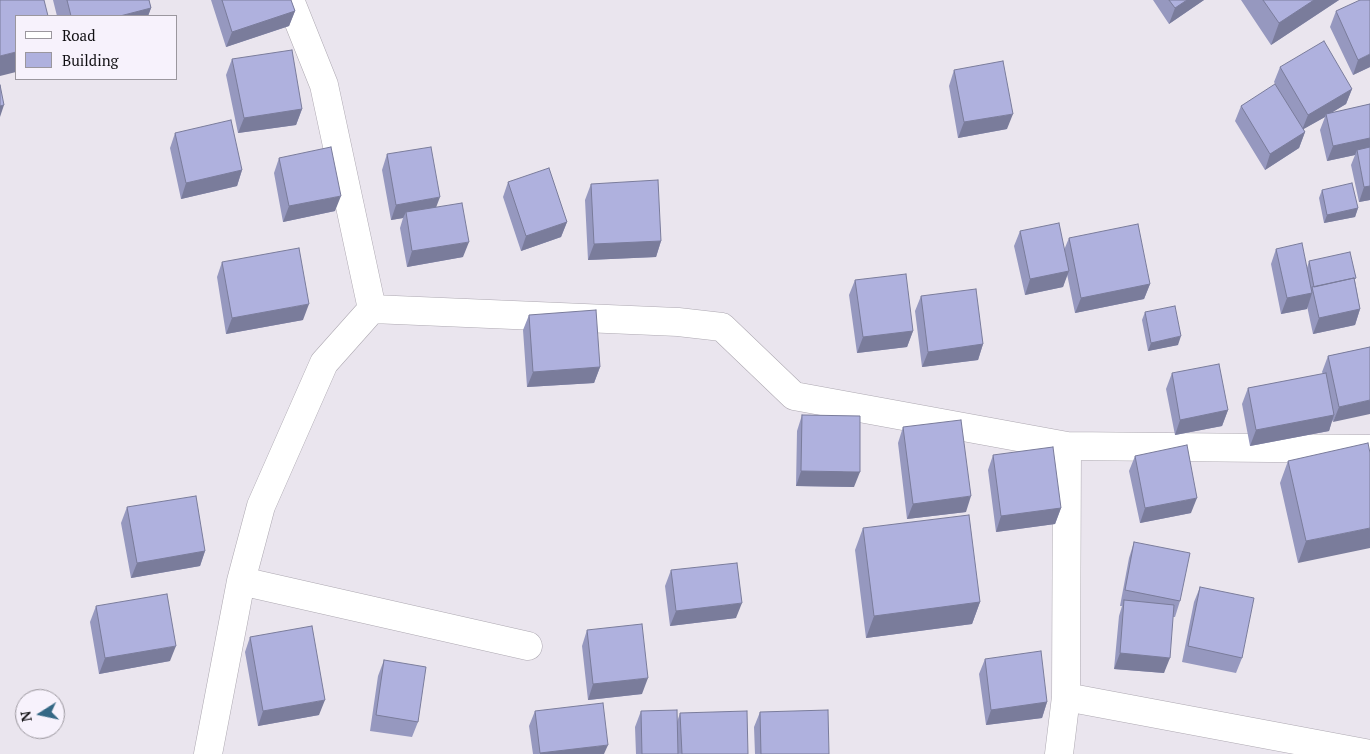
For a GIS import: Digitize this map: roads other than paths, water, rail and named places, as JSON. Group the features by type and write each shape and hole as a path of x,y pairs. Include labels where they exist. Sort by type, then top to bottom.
{"street":[{"path":"290,0 324,85 372,309"},
{"path":"372,309 678,322 722,327 794,396 1068,446 1370,449"},
{"path":"208,754 241,581 261,506 324,363 372,309"},
{"path":"1059,754 1066,697 1068,446"},
{"path":"241,581 528,646"},
{"path":"1066,697 1370,754"}]}
